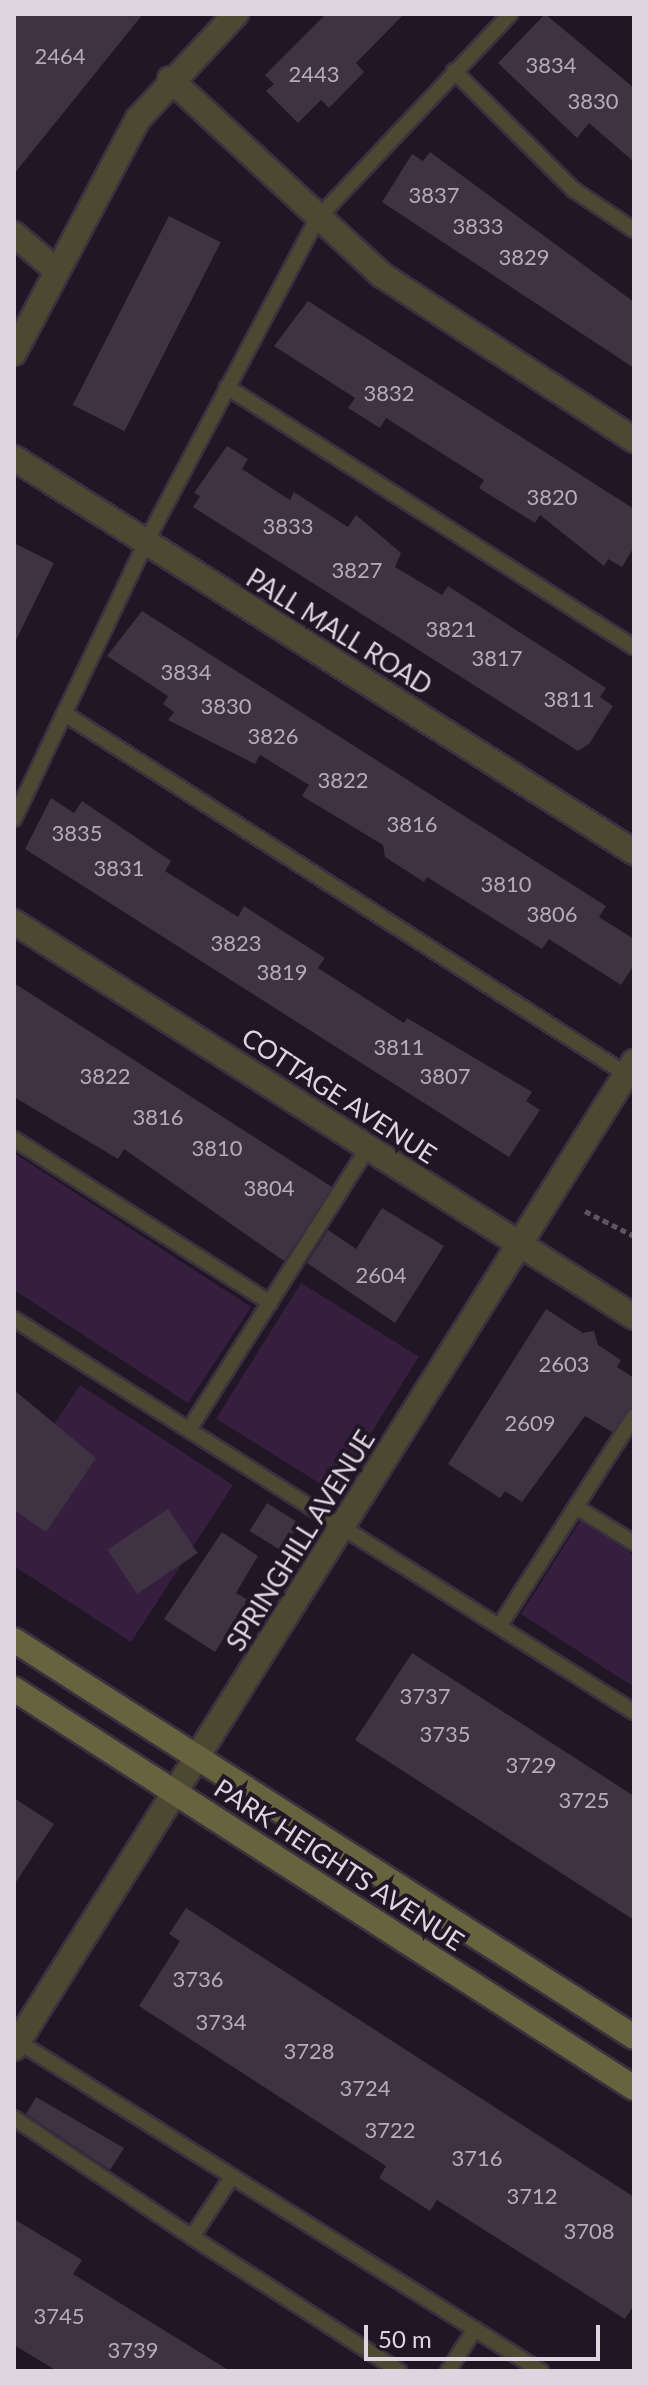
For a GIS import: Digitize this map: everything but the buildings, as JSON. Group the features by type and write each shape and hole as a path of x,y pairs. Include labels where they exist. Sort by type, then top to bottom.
{"main road":[{"name":"PARK HEIGHTS AVENUE","path":"14,1640 634,2037"},
{"name":"PARK HEIGHTS AVENUE","path":"14,1689 634,2088"}],"street":[{"path":"14,353 113,158 170,79 236,14"},
{"path":"170,79 317,219 444,321 634,440"},
{"path":"14,234 56,270"},
{"name":"PALL MALL ROAD","path":"14,458 634,852"},
{"name":"COTTAGE AVENUE","path":"14,922 634,1317"},
{"name":"SPRINGHILL AVENUE","path":"15,2043 522,1246 630,1068"}],"lane":[{"path":"14,819 146,542 317,219 510,14"},
{"path":"454,71 574,190 634,230"},
{"path":"227,387 634,647"},
{"path":"65,714 630,1068"},
{"path":"14,1139 270,1303"},
{"path":"190,1428 368,1148"},
{"path":"14,1319 344,1524 634,1712"},
{"path":"500,1625 634,1416"},
{"path":"576,1507 634,1543"},
{"path":"15,2043 541,2371"},
{"path":"14,2118 399,2371"},
{"path":"192,2237 231,2178"},
{"path":"448,2371 475,2329"}],"path":[{"path":"585,1211 634,1236"}],"shaded area":[{"path":"14,1153 251,1307 188,1403 14,1290"},
{"path":"301,1283 419,1357 334,1492 216,1419"},
{"path":"80,1385 233,1485 131,1642 14,1566 14,1485"},
{"path":"580,1521 634,1555 634,1687 521,1614"}]}
